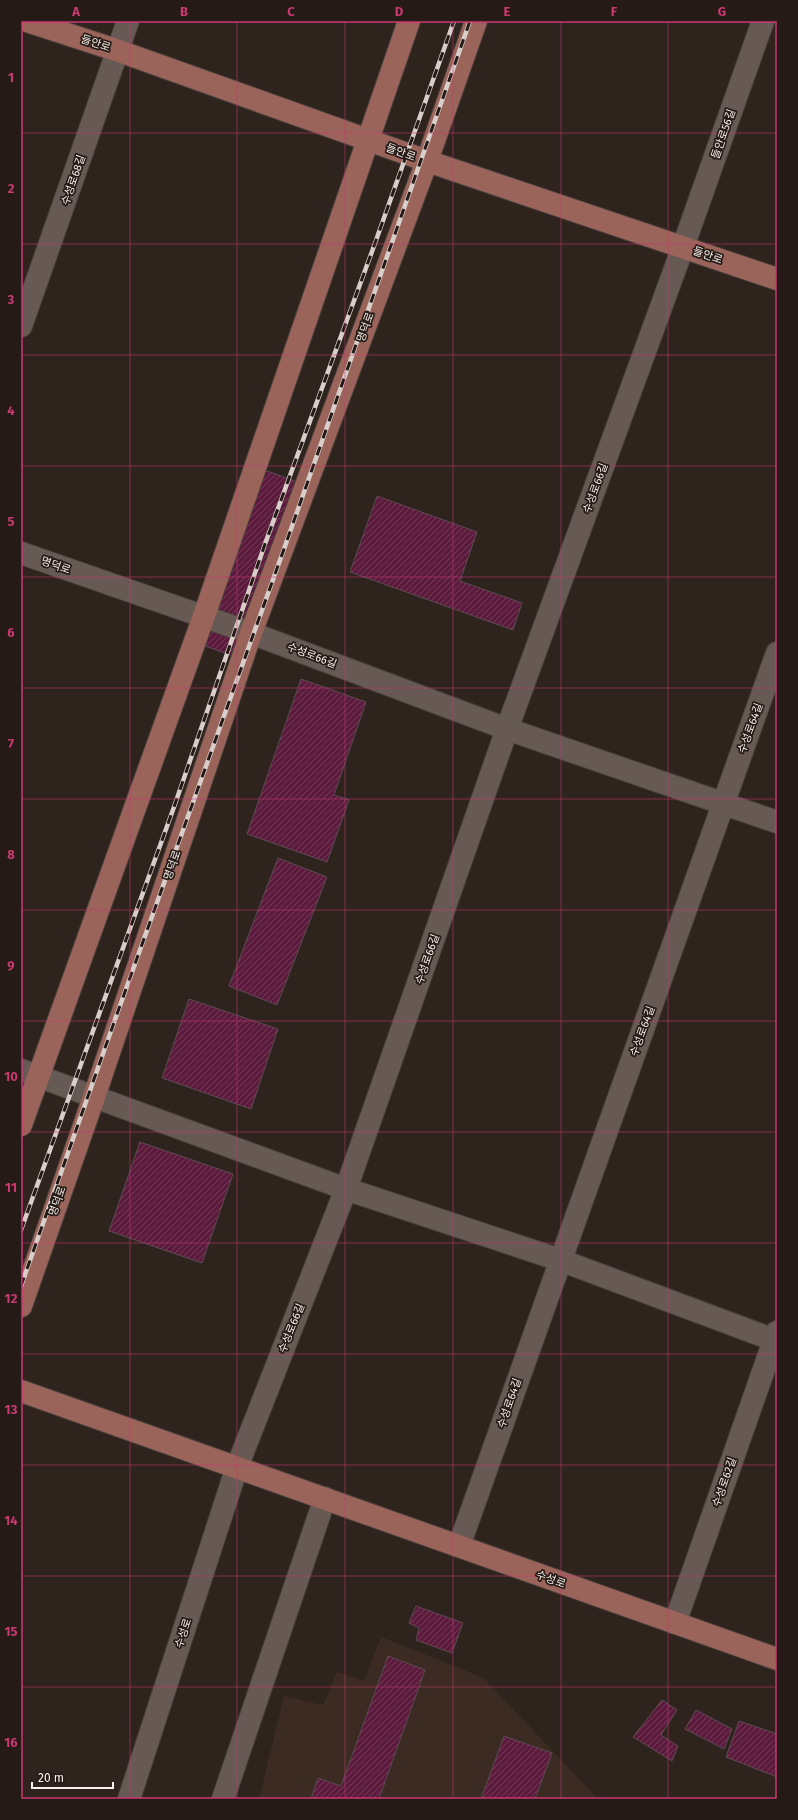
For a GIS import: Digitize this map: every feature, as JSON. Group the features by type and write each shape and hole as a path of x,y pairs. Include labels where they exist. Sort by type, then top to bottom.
{"main road":[{"name":"들안로","path":"27,21 119,51 427,161 777,279"},
{"path":"21,1125 29,1073 204,616 409,21"},
{"name":"명덕로","path":"21,1306 94,1097 251,633 427,161 476,21"},
{"name":"수성로","path":"21,1391 777,1659"}],"street":[{"name":"수성로68길","path":"23,314 119,51 128,21"},
{"name":"들안로56길","path":"683,247 763,21"},
{"name":"수성로66길","path":"236,1467 346,1190 507,728 683,247"},
{"name":"명덕로","path":"21,553 251,633"},
{"name":"수성로66길","path":"251,633 507,728"},
{"name":"수성로64길","path":"459,1546 777,653"},
{"path":"507,728 724,802 777,822"},
{"path":"29,1073 346,1190 560,1260"},
{"name":"수성로62길","path":"560,1260 776,1338 675,1623"},
{"name":"수성로","path":"129,1799 236,1467"},
{"path":"223,1799 325,1498"}],"shaded area":[{"path":"381,1637 484,1678 598,1799 259,1799 284,1696 323,1705 337,1672 364,1681"}],"building":[{"path":"251,465 311,487 249,662 189,640"},
{"path":"377,496 477,532 460,581 522,603 513,630 350,572"},
{"path":"301,679 366,702 334,795 349,800 327,862 247,834"},
{"path":"278,858 327,877 277,1005 229,986"},
{"path":"189,999 278,1029 251,1109 162,1078"},
{"path":"140,1142 233,1174 202,1263 109,1231"},
{"path":"416,1606 463,1623 452,1653 416,1640 419,1628 409,1623"},
{"path":"388,1656 425,1670 379,1799 311,1799 318,1778 341,1786"},
{"path":"662,1700 677,1710 661,1735 678,1746 672,1761 633,1737"},
{"path":"696,1710 732,1729 724,1749 685,1729"},
{"path":"739,1721 777,1734 777,1777 726,1757"},
{"path":"504,1736 552,1753 535,1799 481,1799"}],"railway":[{"path":"21,1230 174,807 265,544 374,246 454,21"},
{"path":"21,1286 284,549 470,21"}]}
